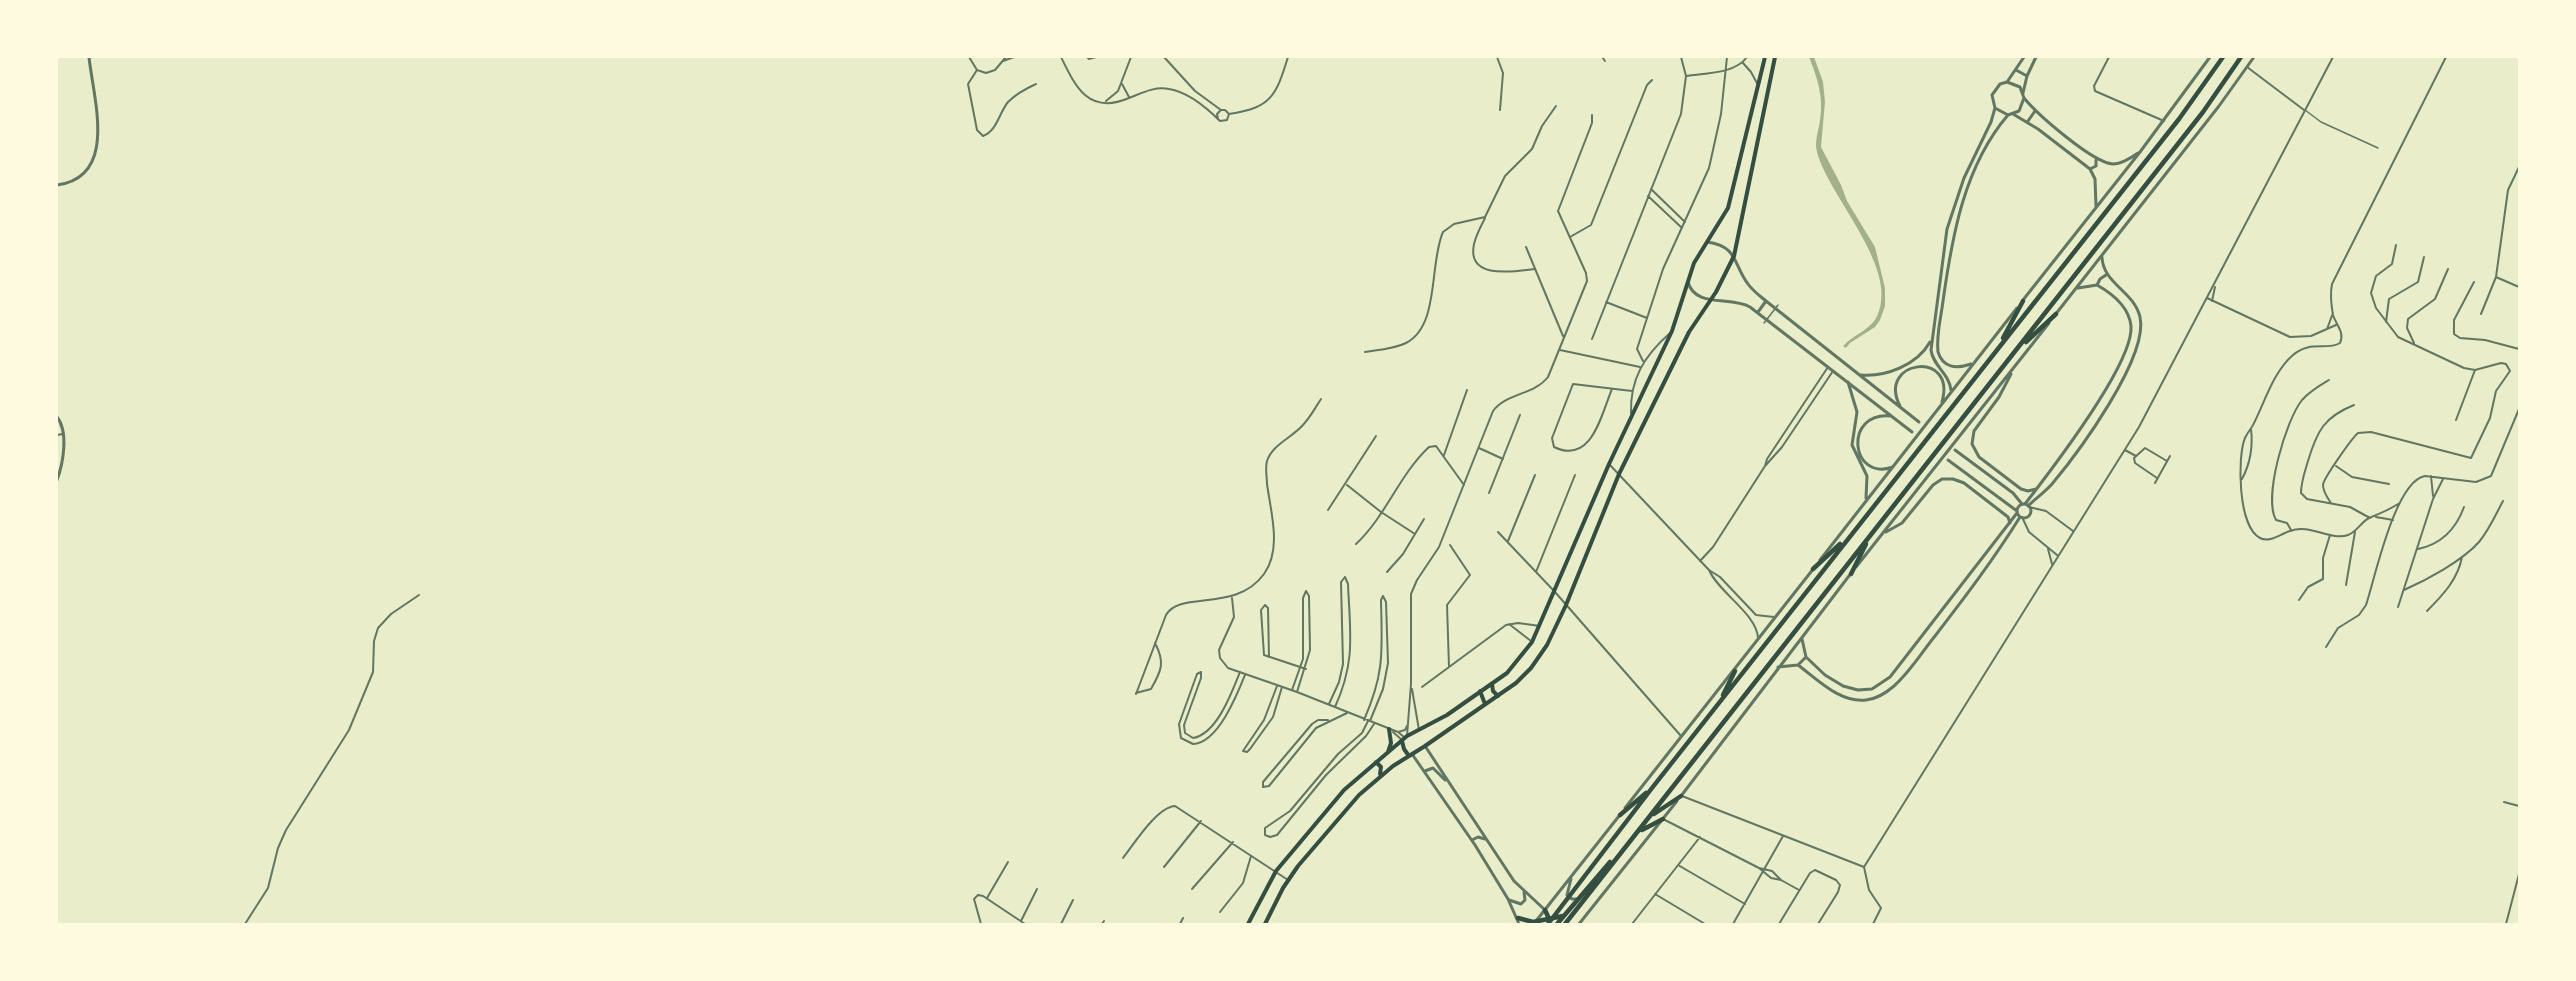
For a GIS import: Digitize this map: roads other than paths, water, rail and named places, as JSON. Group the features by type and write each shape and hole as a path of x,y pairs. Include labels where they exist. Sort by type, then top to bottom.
{"highway":[{"path":"1550,922 1652,788 2179,119 2223,57"},
{"path":"1565,924 2204,112 2241,57"},
{"path":"1996,351 2023,301"},
{"path":"2009,359 2056,314"},
{"path":"1813,569 1851,534"},
{"path":"1851,574 1871,534"},
{"path":"1719,703 1735,670"},
{"path":"1620,815 1652,788"},
{"path":"1650,817 1681,796"},
{"path":"1637,833 1663,819"},
{"path":"1557,924 1605,867 1616,858"},
{"path":"1545,910 1550,922"},
{"path":"1543,922 1545,910"},
{"path":"1518,918 1534,923 1550,922 1563,916"}],"main road":[{"path":"1248,924 1276,871 1333,801 1405,738 1447,715 1513,668 1532,642 1541,626 1609,464 1672,331 1694,263 1731,199 1764,57"},
{"path":"1265,924 1288,880 1323,836 1380,775 1516,683 1531,668 1547,645 1566,605 1619,474 1694,322 1711,299 1734,256 1775,57"},
{"path":"1492,683 1492,691 1498,696"},
{"path":"1480,691 1485,704"},
{"path":"1388,752 1390,730"},
{"path":"1405,738 1404,749 1411,755"},
{"path":"1376,762 1381,767 1380,775"}],"street":[{"path":"57,185 82,176 93,158 99,124 89,57"},
{"path":"969,57 977,70 982,73 991,72 1006,57"},
{"path":"972,62 975,57"},
{"path":"1003,61 1014,57"},
{"path":"1062,57 1080,92 1087,97 1116,103 1154,89 1170,89 1190,98 1218,119 1225,121 1229,114 1253,109 1271,99 1277,91 1288,57"},
{"path":"1086,57 1089,59 1096,57"},
{"path":"1104,102 1114,96 1122,84 1131,57"},
{"path":"1164,57 1195,91 1229,114"},
{"path":"1497,57 1503,74 1500,110"},
{"path":"1602,57 1605,61"},
{"path":"1592,339 1681,114 1686,76 1681,57"},
{"path":"1643,361 1637,349 1663,269 1699,193 1713,152 1727,57"},
{"path":"1686,76 1726,70 1743,63 1747,57"},
{"path":"1951,392 1947,376 1931,355 1930,341 1944,243 1951,214 1964,178 1991,122 1995,108 1992,95 1995,89 2007,82 2024,57"},
{"path":"2036,57 2027,76 2023,93 2024,98 2035,111 2096,159 2115,164 2140,152"},
{"path":"2109,57 2094,86 2095,92 2164,121"},
{"path":"1534,923 2140,152 2210,57"},
{"path":"1579,924 1681,796 1778,667 2201,131 2254,57"},
{"path":"1873,924 1880,913 1880,906 1869,890 1864,867 2161,387 2333,57"},
{"path":"2393,520 2370,518 2355,532 2341,536 2310,529 2291,530 2266,539 2253,532 2246,520 2243,506 2241,456 2245,438 2285,363 2303,349 2319,345 2338,345 2342,335 2333,313 2330,294 2332,284 2446,57"},
{"path":"1743,63 1758,85"},
{"path":"2247,67 2321,122 2378,148"},
{"path":"977,70 969,79 969,96 977,130 983,136 991,132 1006,104 1015,95 1036,84"},
{"path":"2016,70 2027,76"},
{"path":"1570,237 1591,225 1647,85 1652,80"},
{"path":"2007,82 2014,83 2023,93"},
{"path":"1122,84 1130,98"},
{"path":"1972,364 1954,367 1942,361 1937,345 1951,249 1962,206 1990,139 2010,114 2019,111 2024,98"},
{"path":"1535,269 1498,273 1488,270 1479,263 1473,252 1474,244 1505,176 1532,149 1542,126 1556,106"},
{"path":"1995,108 2028,122 2090,170 2096,185 2096,207"},
{"path":"1218,119 1217,114 1221,110"},
{"path":"2028,122 2035,111"},
{"path":"1405,738 1411,684 1410,606 1413,588 1435,557 1495,407 1545,382 1588,278 1558,209 1592,123 1592,115"},
{"path":"2090,170 2096,166 2096,159"},
{"path":"2481,315 2496,277 2508,190 2519,167"},
{"path":"1651,189 1685,222"},
{"path":"1648,196 1682,228"},
{"path":"1365,351 1402,344 1418,334 1428,314 1443,232 1454,224 1485,217"},
{"path":"1707,242 1725,246 1734,256 1747,283 1766,301 1776,306 1919,422"},
{"path":"2331,503 2324,492 2323,482 2354,437 2364,432 2471,458 2490,418 2496,392 2510,371 2506,364 2501,363 2475,370 2449,363 2398,337 2373,301 2372,285 2376,276 2392,264 2396,245"},
{"path":"1526,247 1564,338"},
{"path":"2026,505 2051,485 2090,431 2115,392 2137,350 2141,323 2135,304 2106,275 2102,256"},
{"path":"2386,322 2389,298 2418,282 2424,257"},
{"path":"2414,344 2407,328 2408,319 2436,299 2448,269"},
{"path":"2097,285 2106,275"},
{"path":"2496,277 2519,287"},
{"path":"2212,301 2217,279"},
{"path":"1688,282 1695,294 1711,299 1740,302 1758,312 1765,321 1847,380 1912,432"},
{"path":"2474,282 2454,320 2454,334 2460,338 2485,340 2519,349"},
{"path":"2076,289 2097,285"},
{"path":"1798,665 1843,697 1865,700 1883,695 1902,678 1996,557 2019,515 2090,414 2125,354 2131,324 2125,308 2097,285"},
{"path":"2207,298 2290,337 2303,338 2336,325"},
{"path":"1758,312 1766,301"},
{"path":"1606,302 1647,318"},
{"path":"1765,321 1776,306"},
{"path":"2327,329 2333,313"},
{"path":"1933,322 1941,322"},
{"path":"1631,416 1632,391 1640,367 1672,331"},
{"path":"1860,374 1879,376 1890,372 1919,356 1930,341"},
{"path":"1559,350 1640,367"},
{"path":"1901,407 1896,394 1899,377 1907,370 1922,366 1935,371 1942,380 1944,390 1941,405"},
{"path":"1700,561 1713,547 1828,367"},
{"path":"2014,369 1999,397 1974,431 1972,444 1979,457 2020,489 2028,491 2037,488"},
{"path":"1765,466 1782,447 1833,370"},
{"path":"2456,420 2475,370"},
{"path":"1847,380 1856,404 1852,445 1867,476 1866,500"},
{"path":"2291,530 2287,523 2276,520 2274,514 2273,489 2283,439 2289,422 2303,399 2329,380"},
{"path":"1612,389 1588,444 1578,449 1557,448 1552,444 1552,438 1570,387 1577,383 1632,391"},
{"path":"1815,386 1820,390"},
{"path":"1444,455 1467,390"},
{"path":"1155,644 1163,663 1151,689 1136,694 1166,615 1171,608 1179,604 1232,598 1258,581 1272,556 1274,539 1266,473 1268,459 1276,448 1303,425 1321,399"},
{"path":"1802,405 1807,409"},
{"path":"2354,405 2334,414 2320,429 2305,472 2302,495 2311,500 2358,509 2370,518"},
{"path":"2326,647 2338,628 2359,615 2366,605 2398,504 2417,478 2431,476 2476,482 2486,479 2494,473 2519,409"},
{"path":"1489,493 1520,415"},
{"path":"1893,416 1876,417 1866,422 1857,442 1859,454 1869,465 1882,469 1893,466"},
{"path":"57,417 63,434 57,480"},
{"path":"2242,478 2250,457 2251,429"},
{"path":"57,435 63,434"},
{"path":"1783,435 1788,438"},
{"path":"1328,510 1376,436"},
{"path":"1777,444 1782,447"},
{"path":"1356,544 1369,531 1410,467 1424,451 1433,445 1444,455 1465,485"},
{"path":"1479,448 1503,459"},
{"path":"2157,478 2134,463 2136,456 2145,448 2167,461"},
{"path":"2124,449 2136,456"},
{"path":"1802,638 1806,657 1825,675 1843,686 1864,690 1878,687 1890,677 2010,523 2019,515 2030,514 2026,505 2013,493 1955,450"},
{"path":"2155,483 2170,456"},
{"path":"1948,460 2019,515 2029,532 2057,555"},
{"path":"1609,464 1700,561 1720,577 1756,615 1767,618 1777,616"},
{"path":"2335,466 2352,477 2389,484"},
{"path":"2050,472 2051,485"},
{"path":"1508,541 1535,475"},
{"path":"1536,572 1575,475"},
{"path":"2431,476 2433,499"},
{"path":"1884,532 1902,523 1933,485 1948,478 1964,483 2008,517 2010,523"},
{"path":"2398,607 2433,499 2443,479"},
{"path":"1346,484 1381,512 1415,534"},
{"path":"2404,590 2463,555 2483,537 2503,501"},
{"path":"2376,517 2398,504"},
{"path":"2026,505 2046,512 2073,531"},
{"path":"2418,549 2431,545 2450,533 2456,526 2464,507"},
{"path":"1387,572 1403,554 1424,519"},
{"path":"1498,532 1555,592 1681,736"},
{"path":"2346,585 2355,532"},
{"path":"2299,600 2308,588 2323,579 2323,558 2331,534"},
{"path":"1993,545 1996,557"},
{"path":"1449,667 1446,605 1470,575 1450,546"},
{"path":"2046,547 2052,565"},
{"path":"2427,610 2441,597 2456,576 2463,555"},
{"path":"1709,570 1716,584 1755,625 1758,640"},
{"path":"1329,705 1341,675 1344,654 1341,580 1345,577 1348,580 1350,654 1347,678 1335,707"},
{"path":"1292,690 1301,668 1304,652 1303,598 1306,591 1309,596 1310,650 1297,692"},
{"path":"245,924 268,888 278,848 286,830 349,730 373,672 374,641 378,628 392,614 419,595"},
{"path":"1367,721 1377,689 1381,663 1381,600 1384,596 1388,663 1383,689 1362,733 1322,771 1290,811 1265,828 1265,835 1270,837 1277,835 1326,775 1366,736 1374,724"},
{"path":"1232,598 1234,617 1221,641 1219,654 1225,665 1398,732 1405,738"},
{"path":"1269,657 1268,608 1265,604 1261,610 1264,655 1269,657 1301,668 1306,669"},
{"path":"1343,609 1349,609"},
{"path":"1509,624 1532,642"},
{"path":"1422,687 1509,624 1541,626"},
{"path":"1522,634 1526,624"},
{"path":"1304,626 1310,626"},
{"path":"1344,654 1350,654"},
{"path":"1778,667 1798,665 1806,657"},
{"path":"1381,663 1388,663"},
{"path":"1240,672 1226,706 1203,734 1195,737 1188,736 1184,725 1202,676 1201,672 1197,674 1179,729 1185,741 1193,744 1204,742 1230,710 1245,674"},
{"path":"1411,684 1419,730"},
{"path":"1277,685 1264,720 1244,746 1244,752 1250,749 1270,723 1282,687"},
{"path":"1187,702 1192,704"},
{"path":"1226,706 1230,710"},
{"path":"1328,720 1318,720 1312,724 1263,782 1263,787 1269,786 1313,731 1328,720 1347,713"},
{"path":"1398,732 1407,726"},
{"path":"1390,730 1405,738"},
{"path":"1185,741 1188,736"},
{"path":"1425,746 1488,843 1524,892 1545,910"},
{"path":"1290,751 1294,754"},
{"path":"1411,755 1425,771 1473,840 1508,899 1519,924"},
{"path":"1425,771 1433,768 1449,783"},
{"path":"1322,771 1326,775"},
{"path":"1681,796 1864,867"},
{"path":"2504,802 2519,806"},
{"path":"1123,858 1159,813 1170,806 1177,806 1288,880"},
{"path":"1663,819 1759,868 1775,872 1781,880"},
{"path":"1164,867 1202,821"},
{"path":"1733,924 1783,836"},
{"path":"1473,840 1480,837 1488,843"},
{"path":"1633,924 1700,837"},
{"path":"1192,889 1233,842"},
{"path":"1220,912 1243,883 1251,856"},
{"path":"987,898 1008,862"},
{"path":"1678,865 1744,904"},
{"path":"1759,868 1771,878 1781,880 1799,890"},
{"path":"1779,924 1810,873 1815,870 1839,883 1838,892 1818,924"},
{"path":"1575,872 1567,893 1570,898 1578,899"},
{"path":"2506,924 2519,874"},
{"path":"1021,921 1037,890"},
{"path":"1508,899 1521,904 1525,900 1524,892"},
{"path":"1655,894 1705,924"},
{"path":"981,924 975,897 981,895 1025,924"},
{"path":"1061,924 1073,900"},
{"path":"1180,924 1183,918"}]}
